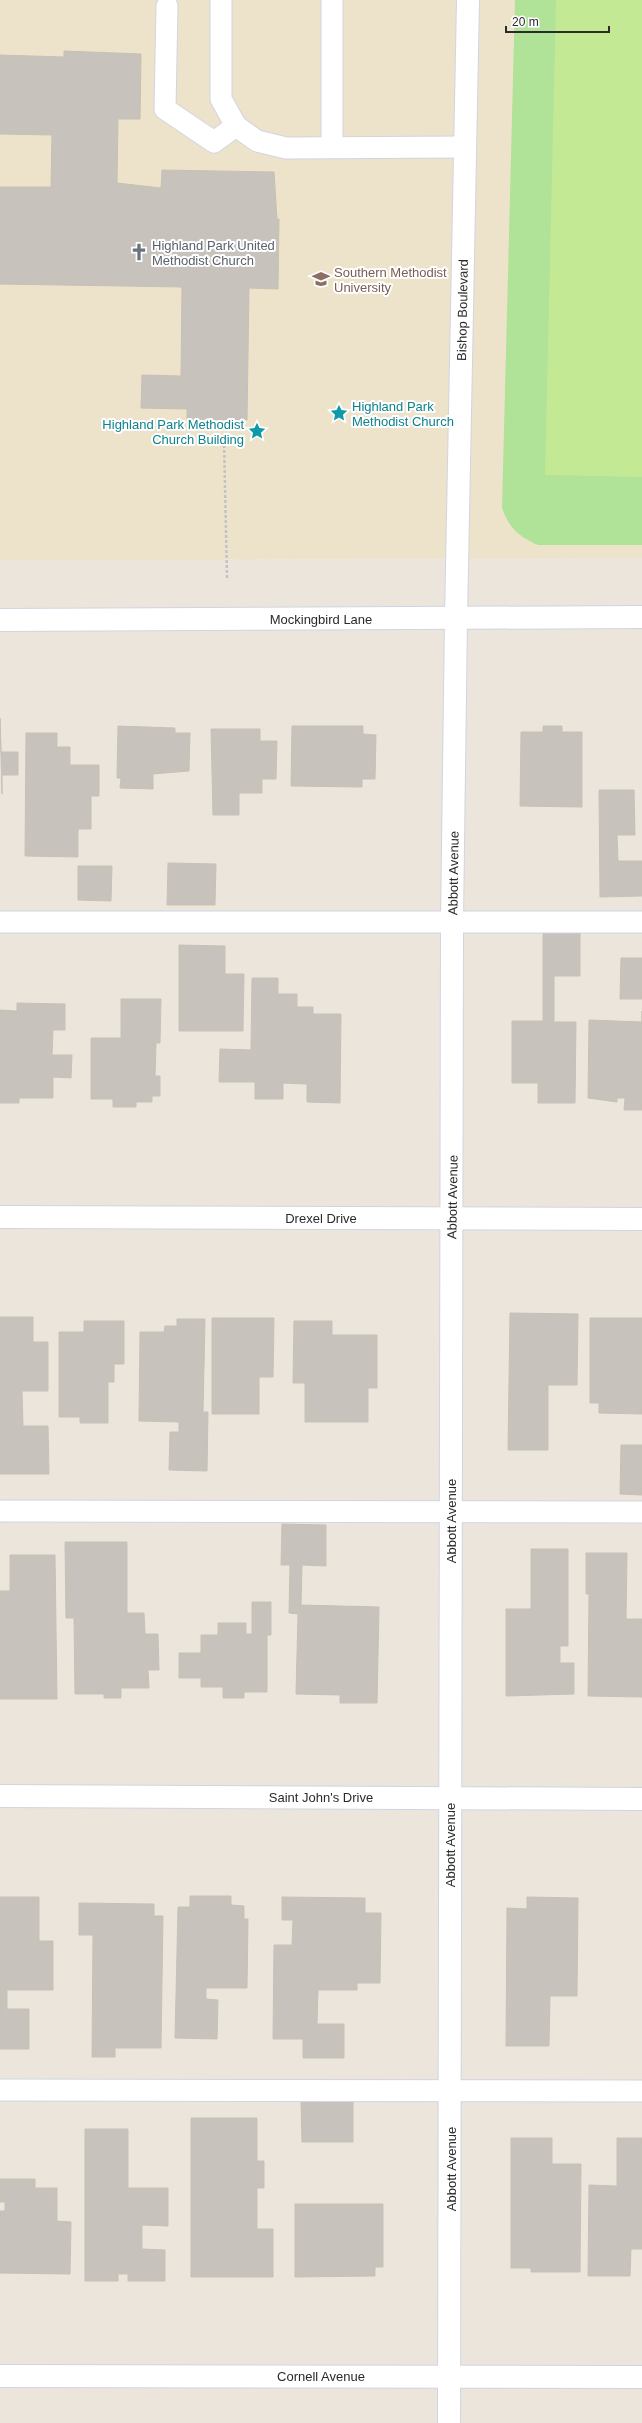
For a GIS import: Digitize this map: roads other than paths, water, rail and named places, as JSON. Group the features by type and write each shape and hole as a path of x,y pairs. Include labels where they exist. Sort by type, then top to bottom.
{"street":[{"name":"Bishop Boulevard","path":"456,619 468,0"},
{"name":"Mockingbird Lane","path":"0,620 642,618"},
{"name":"Abbott Avenue","path":"450,2423 451,1219 452,920 456,619"},
{"name":"Drexel Drive","path":"0,1218 642,1219"},
{"name":"Saint John's Drive","path":"0,1796 642,1799"},
{"name":"Cornell Avenue","path":"0,2376 642,2377"}],"lane":[{"path":"221,0 221,99 227,113 236,126 257,140 286,148 465,147"},
{"path":"332,0 332,147"},
{"path":"167,6 165,109 214,142 236,126"},
{"path":"0,922 452,920 642,922"},
{"path":"0,1512 642,1512"},
{"path":"0,2090 642,2091"}],"place":[{"name":"Highland Park United Methodist Church","path":"139,252"},
{"name":"Southern Methodist University","path":"321,279"},
{"name":"Highland Park Methodist Church","path":"339,413"},
{"name":"Highland Park Methodist Church Building","path":"257,431"}]}
